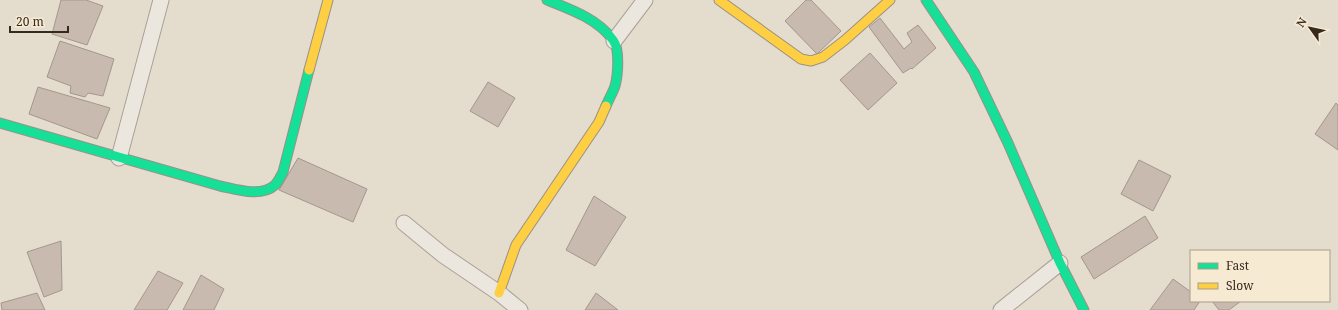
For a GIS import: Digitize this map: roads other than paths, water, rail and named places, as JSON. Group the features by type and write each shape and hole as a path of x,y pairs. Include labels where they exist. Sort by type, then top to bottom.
{"street":[{"path":"119,158 161,0"},
{"path":"0,123 11,128 220,186 248,191 264,191 274,186 283,172 328,0"},
{"path":"499,293 516,246 599,122 615,85 618,62 614,41 600,26 572,10 547,0"},
{"path":"614,41 645,0"},
{"path":"719,0 801,59 811,61 823,57 890,0"},
{"path":"926,0 974,72 1008,143 1060,263 1084,310"},
{"path":"404,223 443,255 499,293 520,310"},
{"path":"1001,310 1060,263"}]}
